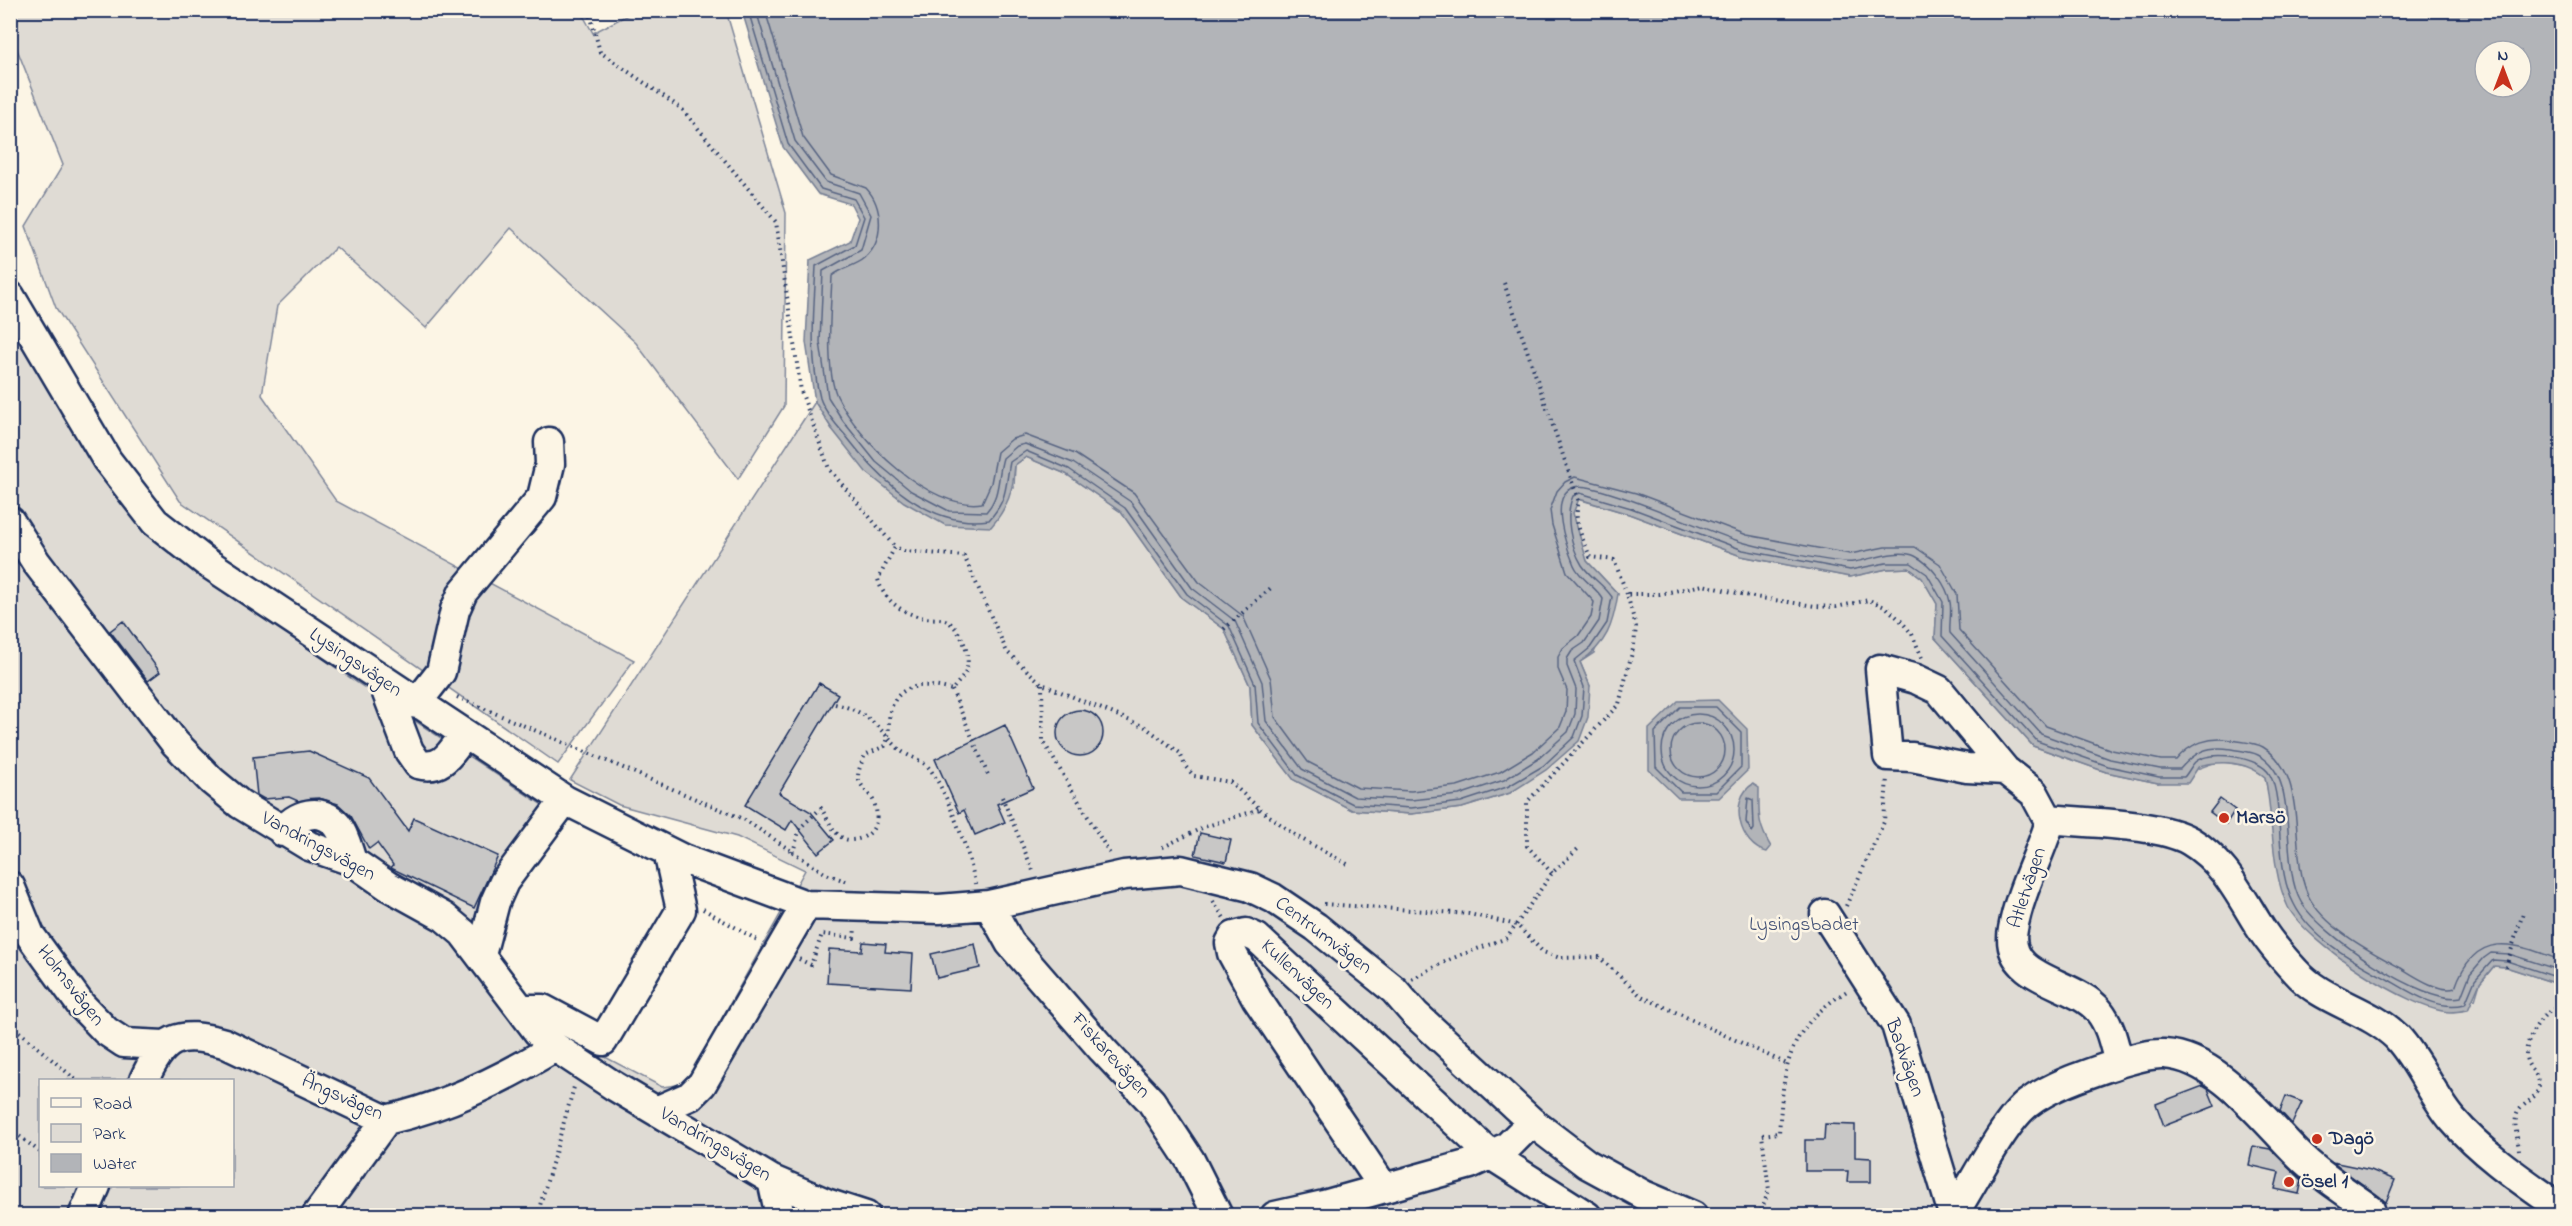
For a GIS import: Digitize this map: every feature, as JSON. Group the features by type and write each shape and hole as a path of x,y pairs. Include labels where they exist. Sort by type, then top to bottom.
{"street":[{"name":"Lysingsvägen","path":"10,296 107,460 155,522 206,562 382,680 425,694 464,735 565,800 668,852 806,905"},
{"path":"425,694 445,662 455,610 463,592 542,497 550,464 549,442"},
{"name":"Vandringsvägen","path":"12,528 115,668 175,743 212,781 240,804 283,832 328,854 352,861 388,886 444,917 463,933 482,955 538,1032 555,1047 614,1086 658,1110 772,1180 826,1203 866,1215"},
{"path":"2005,770 1967,768 1912,757 1888,756 1880,669 1928,684 1950,699 1973,734 2005,770 2034,793 2048,819 2166,831 2190,841 2215,860 2237,886 2257,923 2296,973 2316,989 2367,1013 2396,1037 2415,1060 2452,1119 2522,1180 2562,1209"},
{"path":"382,680 410,751 418,764 428,767 443,763 464,735"},
{"path":"482,955 491,913 504,882 565,800"},
{"name":"Atletvägen","path":"2048,819 2048,828 2012,931 2014,950 2021,964 2086,998 2099,1011 2108,1024 2119,1063"},
{"path":"521,1009 543,1009 603,1041 681,910 668,852"},
{"name":"Centrumvägen","path":"806,905 939,909 983,906 1124,874 1181,870 1250,887 1297,912 1394,990 1415,1014 1532,1122 1587,1164 1614,1179 1693,1215"},
{"name":"Holmsvägen","path":"10,886 30,935 81,1005 106,1031 124,1043 164,1045"},
{"path":"658,1110 690,1096 702,1084 806,905"},
{"name":"Fiskarevägen","path":"983,906 1010,943 1102,1049 1151,1101 1190,1160 1218,1215"},
{"name":"Badvägen","path":"1829,923 1896,1025 1906,1051 1953,1215"},
{"name":"Kullenvägen","path":"1384,1188 1257,999 1232,953 1230,943 1234,936 1246,933 1257,938 1491,1155 1587,1215"},
{"name":"Ängsvägen","path":"164,1045 181,1038 201,1036 224,1043 386,1120 449,1101 509,1075 555,1047"},
{"path":"145,1079 164,1045"},
{"path":"1953,1215 2013,1120 2026,1105 2074,1079 2119,1063 2163,1054 2182,1057 2203,1066 2238,1094 2302,1158 2377,1213"},
{"path":"316,1215 386,1120"},
{"path":"1275,1215 1470,1164 1507,1147 1532,1122"},
{"path":"772,1180 780,1215"},
{"path":"83,1215 95,1187"}],"path":[{"path":"589,10 600,52 682,109 776,222 801,391 829,470 895,547 903,551 964,556 1007,652 1042,684 1145,727 1180,753 1185,766 1194,776 1230,782 1260,809 1296,836 1349,866"},
{"path":"1504,283 1578,499 1577,522 1590,557 1614,560 1636,627 1634,645 1619,704 1527,802 1527,846 1552,873"},
{"path":"895,547 878,579 882,593 910,615 945,620 952,625 962,639 967,656 966,671 952,690"},
{"path":"1627,594 1660,594 1702,585 1754,597 1815,606 1836,607 1869,600 1887,608 1912,634 1921,651 1928,684"},
{"path":"1224,629 1273,586"},
{"path":"793,852 800,828 821,808 838,836 845,840 859,839 875,828 876,809 858,780 859,770 865,755 885,746 889,737 891,708 899,696 912,686 923,684 952,690"},
{"path":"1042,684 1043,741 1124,874"},
{"path":"952,690 988,775"},
{"path":"425,694 469,704 745,820 826,874 847,882"},
{"path":"836,704 856,708 889,737 899,750 928,766 967,848 983,906"},
{"path":"1829,923 1884,822 1888,756"},
{"path":"1002,797 1038,882"},
{"path":"1158,849 1204,827 1260,809"},
{"path":"1394,990 1453,958 1507,938 1552,873 1580,847"},
{"path":"679,896 780,951 811,965 822,934 854,938 855,926 867,927"},
{"path":"1321,904 1469,914 1517,925 1543,952 1560,958 1599,957 1641,996 1789,1065"},
{"path":"2506,966 2523,913"},
{"path":"1759,1215 1769,1190 1762,1135 1779,1133 1795,1040 1825,1005 1865,979"},
{"path":"2522,1180 2515,1121 2519,1110 2532,1100 2539,1089 2539,1079 2526,1059 2527,1047 2538,1024 2549,1011 2562,1007"},
{"path":"10,1024 75,1079"},
{"path":"537,1215 564,1129 580,1062"},
{"path":"10,1128 39,1151"}],"green space":[{"path":"11,10 580,10 593,33 635,11 726,11 786,213 784,406 738,479 636,343 511,228 426,328 336,247 277,306 262,395 336,501 634,660 558,764 180,501 56,308 26,226 63,165 11,34"},
{"name":"Lysingsbadet","path":"10,313 174,553 356,682 547,808 478,936 546,1026 662,1087 685,1084 805,870 737,837 619,805 570,780 815,402 832,429 1014,488 1015,465 1026,457 1066,474 1121,512 1182,598 1224,629 1250,686 1252,725 1294,780 1352,810 1411,814 1462,808 1510,793 1590,686 1580,662 1594,653 1618,594 1587,561 1574,522 1573,513 1578,499 1629,514 1741,556 1850,577 1887,569 1909,568 1922,578 1937,604 1935,638 2033,746 2106,772 2158,783 2219,761 2252,767 2265,777 2272,812 2475,1000 2480,983 2494,966 2506,967 2561,985 2561,1215 11,1215"}],"water":[{"path":"742,11 2561,11 2561,985 2506,967 2494,966 2480,983 2468,1010 2450,1012 2410,1000 2361,972 2316,938 2299,922 2288,907 2278,877 2265,777 2242,765 2217,763 2199,766 2188,783 2158,783 2106,772 2033,746 1935,638 1937,604 1922,578 1909,568 1887,569 1850,577 1741,556 1629,514 1579,499 1573,513 1587,561 1618,594 1614,615 1603,641 1580,662 1590,686 1588,717 1579,741 1546,770 1510,793 1462,808 1411,814 1352,810 1294,780 1252,725 1250,686 1224,629 1182,598 1121,512 1066,474 1026,457 1015,465 1009,498 1002,513 991,527 945,525 904,502 866,472 832,429 815,402 806,342 810,260 850,241 858,218 851,204 818,194 783,147"},
{"path":"1718,700 1747,729 1748,770 1719,798 1678,798 1649,770 1649,729 1678,701"},
{"path":"1753,784 1759,788 1760,819 1771,847 1767,852 1757,848 1749,841 1740,821 1741,800 1745,791"}],"building":[{"path":"123,621 160,672 148,681 110,631"},
{"path":"819,683 838,694 779,793 811,812 834,840 818,853 792,820 786,830 745,805"},
{"path":"1085,710 1097,716 1102,724 1102,742 1097,750 1089,755 1075,756 1063,750 1058,742 1057,728 1063,716 1071,711"},
{"path":"1005,725 1033,788 997,804 1005,822 975,835 964,810 959,813 935,759"},
{"path":"309,751 369,778 408,831 414,818 498,856 474,908 391,868 393,865 377,843 369,849 351,816 338,804 319,798 298,801 289,797 264,799 257,795 253,757"},
{"name":"Marsö","path":"2220,799 2235,810 2226,824 2210,812"},
{"path":"1200,833 1231,840 1226,862 1195,855"},
{"path":"863,942 886,944 885,952 913,954 911,988 827,983 829,949 862,951"},
{"path":"975,944 980,968 937,978 931,954"},
{"path":"2203,1086 2208,1089 2215,1106 2164,1126 2156,1104"},
{"name":"Dagö","path":"2286,1096 2302,1102 2292,1124 2280,1111"},
{"path":"1825,1124 1855,1125 1855,1157 1871,1158 1871,1182 1847,1182 1848,1171 1805,1171 1805,1140 1824,1140"},
{"path":"2253,1146 2270,1149 2302,1180 2299,1194 2275,1189 2279,1172 2249,1165"},
{"path":"2332,1162 2371,1170 2395,1180 2386,1202"}],"place":[{"name":"Marsö","path":"2224,818"},
{"name":"Dagö","path":"2317,1139"},
{"name":"Ösel 1","path":"2289,1182"}]}
